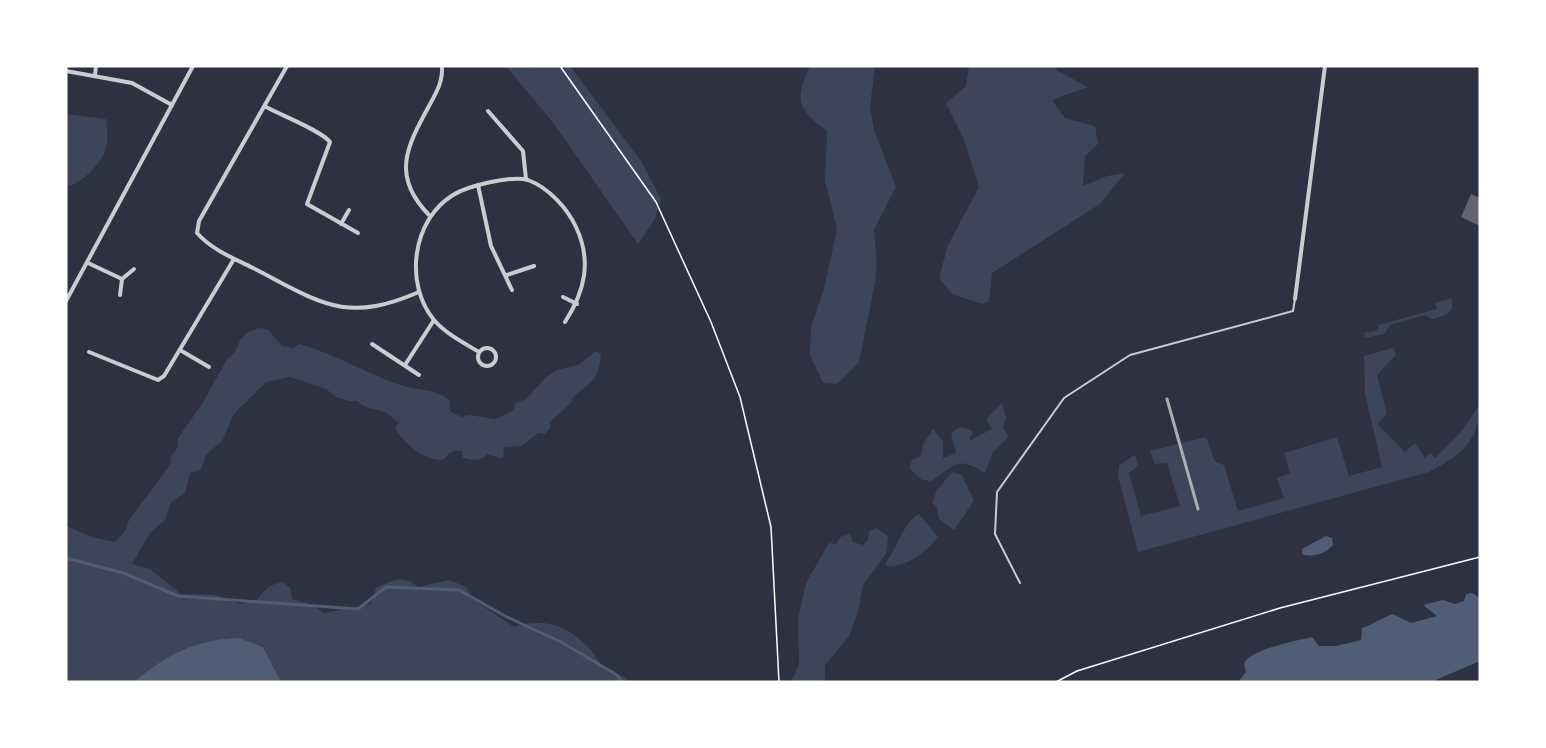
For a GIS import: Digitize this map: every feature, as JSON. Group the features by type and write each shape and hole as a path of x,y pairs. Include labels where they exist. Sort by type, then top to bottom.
{"street":[{"path":"95,75 96,66"},
{"path":"66,301 193,66"},
{"path":"287,66 266,107 199,221 197,233 204,242 234,259 318,302 337,308 372,308 419,292"},
{"path":"430,216 417,203 408,184 405,168 412,136 439,87 442,66"},
{"path":"1295,298 1325,66"},
{"path":"66,71 132,83 172,105"},
{"path":"266,107 294,123 311,128 330,142 307,204 358,233"},
{"path":"488,111 523,152 526,179"},
{"path":"479,352 489,349 494,351 494,363 490,366 482,364 479,352 434,320 419,292 417,251 430,216 452,195 478,185 526,179 545,189 565,209 581,237 586,264 585,279 577,304 566,322"},
{"path":"478,185 491,246 507,275 512,290"},
{"path":"341,224 349,210"},
{"path":"89,352 158,380 164,376 234,259"},
{"path":"88,262 122,279"},
{"path":"507,275 534,266"},
{"path":"120,295 122,279 134,269"},
{"path":"563,297 577,304"},
{"path":"405,364 434,320"},
{"path":"372,344 420,375"},
{"path":"180,350 209,367"}],"lane":[{"path":"1020,583 995,534 997,492 1064,398 1130,355 1293,311 1295,298"}],"path":[{"path":"560,66 656,202 711,322 740,397 771,527 779,682"},
{"path":"1056,682 1077,671 1280,608 1480,557"}],"shaded area":[{"path":"506,66 570,66 641,161 661,199 655,219 638,244 554,124"},
{"path":"810,66 875,66 870,107 874,130 896,187 874,230 877,264 875,283 859,362 837,384 823,383 810,355 811,327 824,289 837,229 825,180 827,131 809,116 801,103 800,96"},
{"path":"969,66 1056,66 1056,70 1088,87 1052,100 1065,118 1095,126 1098,144 1085,156 1083,186 1107,176 1125,173 1100,204 992,273 989,301 982,304 952,294 939,278 948,245 979,187 964,140 946,103 966,86"},
{"path":"66,114 106,119 108,137 104,154 96,166 78,182 66,186"},
{"path":"1452,298 1452,309 1446,315 1432,319 1425,315 1390,325 1384,334 1365,338 1364,333 1378,330 1378,325 1437,309 1435,303"},
{"path":"259,328 267,329 282,346 293,348 299,344 403,386 439,394 450,401 450,411 461,417 469,415 495,419 513,411 516,403 526,399 546,377 557,370 578,365 596,351 601,354 598,370 593,380 573,397 572,402 550,422 550,428 545,434 538,433 522,446 504,447 503,459 487,454 479,459 467,459 463,458 462,451 451,452 443,460 429,458 415,450 403,439 395,427 400,422 384,412 364,406 357,401 336,397 326,389 290,377 266,382 234,414 222,441 206,455 201,470 190,473 185,493 171,502 165,520 150,533 132,564 150,569 181,594 216,595 240,604 256,600 269,586 282,582 290,587 292,599 310,604 324,613 371,604 376,588 393,581 403,579 418,587 449,580 467,587 471,598 514,627 546,623 573,634 590,649 605,668 626,678 628,682 66,682 66,525 89,536 115,542 170,465 171,456 178,447 178,438 202,404 227,359 235,352 240,340 248,332"},
{"path":"1393,348 1396,355 1377,375 1387,414 1377,424 1405,452 1415,443 1425,458 1430,453 1435,458 1461,432 1480,404 1479,417 1472,438 1459,453 1429,472 1138,552 1118,476 1119,465 1135,455 1138,466 1129,473 1141,516 1180,506 1167,463 1155,464 1150,451 1206,437 1215,462 1224,465 1238,511 1284,498 1277,478 1290,473 1284,453 1337,437 1349,476 1382,467 1365,394 1364,356"},
{"path":"1002,403 1006,417 1003,428 1009,436 993,452 985,473 968,465 957,464 932,481 922,480 909,468 912,460 921,456 923,444 933,429 943,441 943,458 956,453 951,434 954,431 962,427 973,432 969,441 992,429 986,419"},
{"path":"952,472 962,475 974,501 954,530 939,519 937,508 932,502 937,490"},
{"path":"919,514 938,537 916,558 895,566 887,566 886,563 904,530"},
{"path":"876,528 888,536 886,554 863,585 858,612 849,636 825,665 825,682 791,682 799,664 798,619 806,583 829,543 836,544 840,537 850,534 853,542 863,545 868,540 869,531"},
{"path":"1326,536 1332,538 1333,545 1326,551 1315,555 1302,554 1302,549"},
{"path":"1472,593 1480,598 1480,661 1431,682 1238,682 1246,672 1244,663 1265,650 1312,637 1319,646 1336,646 1361,640 1362,628 1393,614 1411,623 1437,616 1423,605 1443,600 1455,604 1464,601 1466,594"},
{"path":"239,638 263,647 281,682 134,682 170,656 183,650 224,639"}],"building":[{"path":"1471,194 1480,198 1480,226 1461,217"}],"waterway":[{"path":"66,558 123,573 178,596 358,609 386,587 459,590 505,616 561,642 617,675 622,682"}],"railway":[{"path":"1167,399 1198,509"}]}
